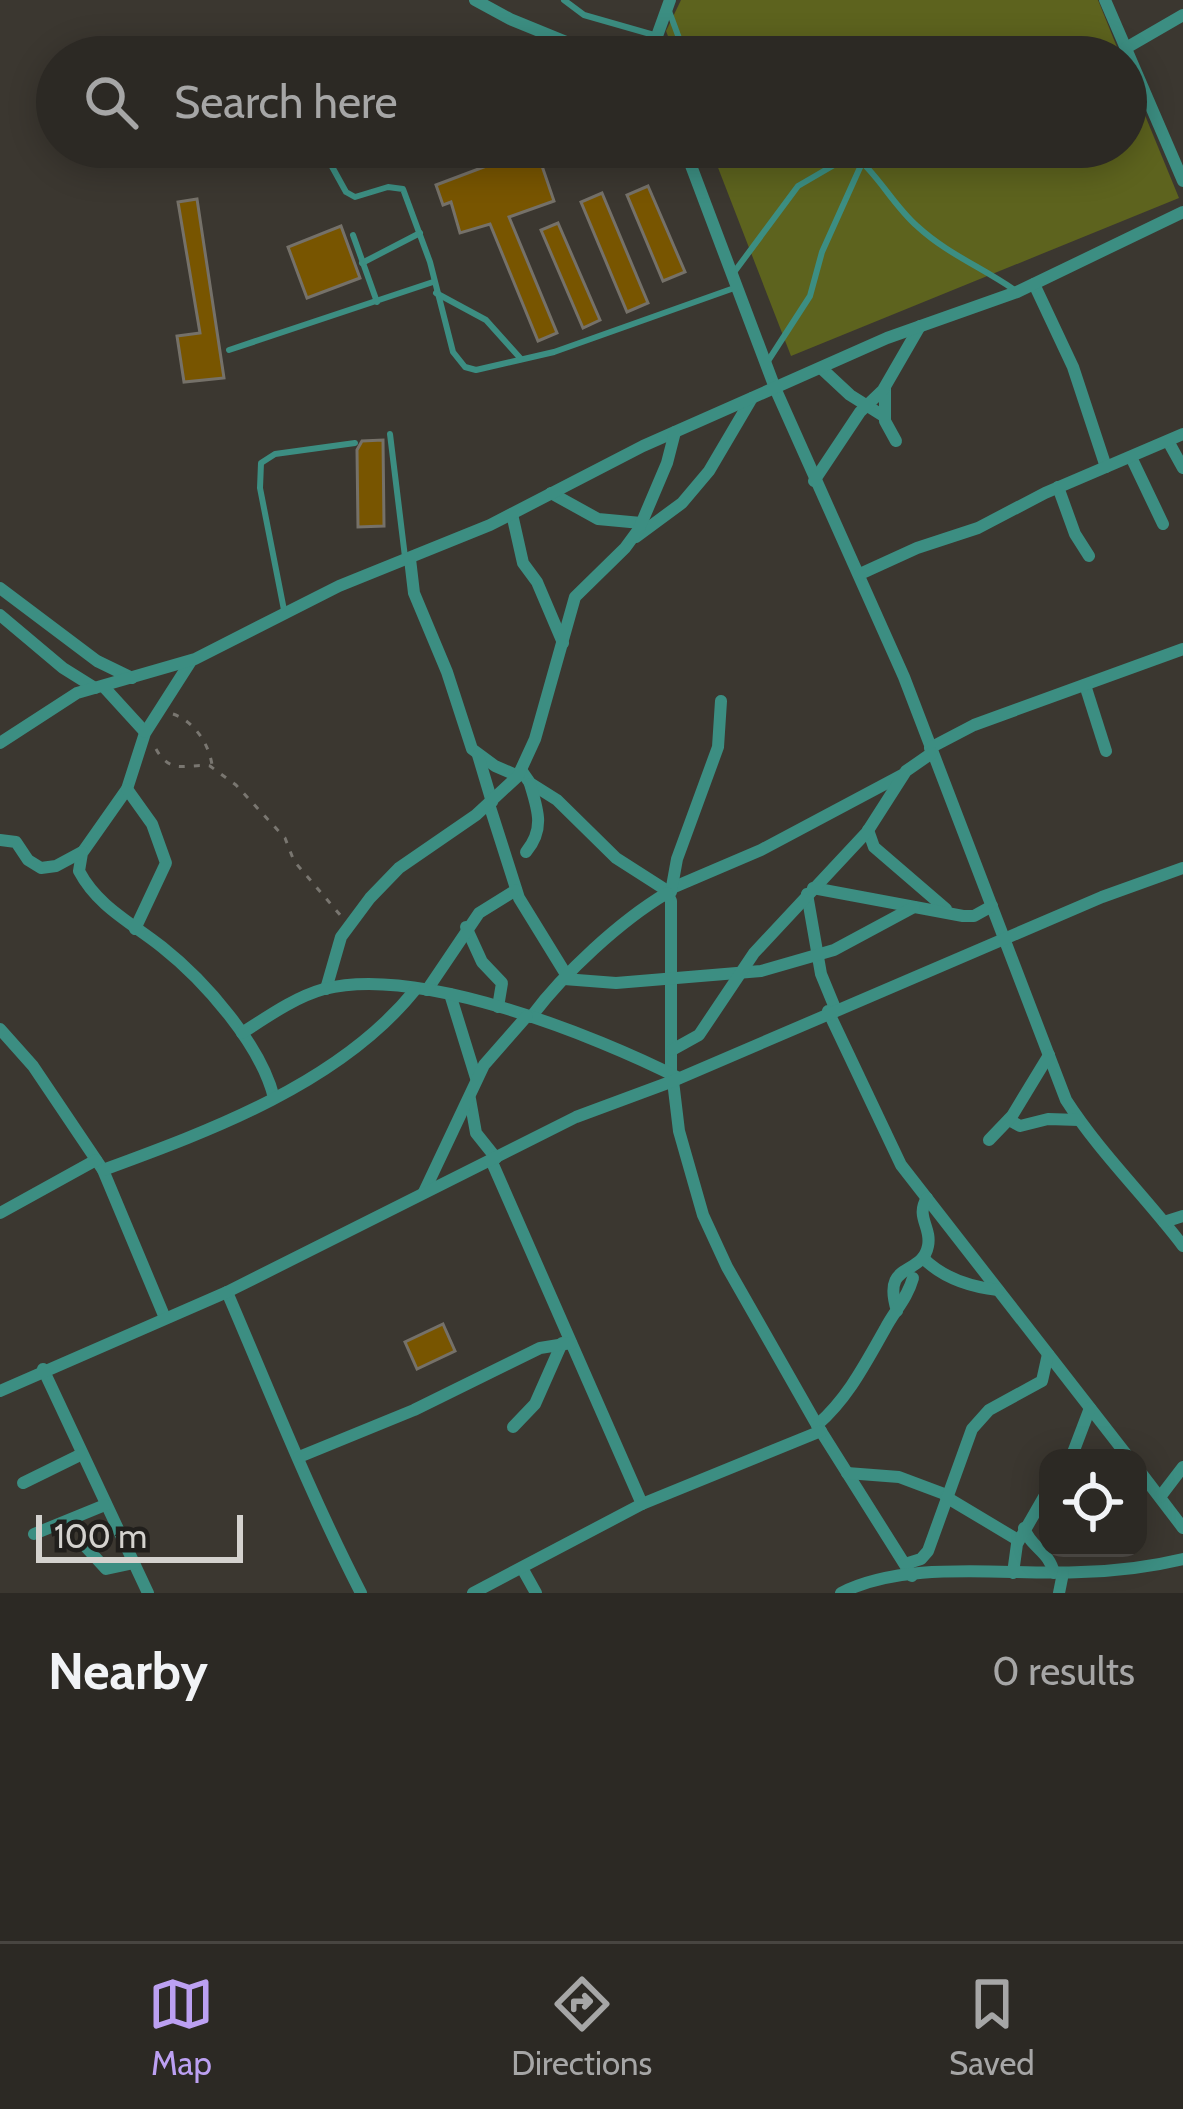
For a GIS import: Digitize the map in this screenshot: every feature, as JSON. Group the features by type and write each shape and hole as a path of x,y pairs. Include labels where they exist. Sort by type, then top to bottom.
{"street":[{"path":"475,0 552,36"},
{"path":"1105,0 1121,36"},
{"path":"657,35 669,4"},
{"path":"1147,36 1183,15"},
{"path":"1147,97 1183,181"},
{"path":"692,168 775,388 860,574 931,750 1066,1100 1183,1246"},
{"path":"0,743 77,693 191,660 512,514 675,432 920,326 1017,292 1183,212"},
{"path":"1034,284 1073,367 1106,467"},
{"path":"814,481 865,406 885,387 920,326"},
{"path":"821,368 885,417"},
{"path":"885,387 885,417 896,441"},
{"path":"326,988 334,953 349,925 400,868 523,776 581,587 630,541 682,502 709,471 753,398"},
{"path":"630,541 667,464 675,432"},
{"path":"860,574 978,528 1058,487 1183,434"},
{"path":"1168,441 1183,467"},
{"path":"1131,457 1162,524"},
{"path":"1058,487 1088,556"},
{"path":"551,493 598,519 641,523"},
{"path":"512,514 524,562 563,643"},
{"path":"407,560 465,735 478,755 516,890 566,978"},
{"path":"0,588 97,661 133,679"},
{"path":"0,615 63,668 99,687 145,732"},
{"path":"424,1193 496,1048 598,944 670,893 904,774 931,750 974,725 1183,649"},
{"path":"191,660 145,732 127,789 78,863 84,880 115,915 188,969 242,1033 262,1060 274,1098"},
{"path":"1085,685 1106,751"},
{"path":"721,701 718,747 677,859 670,893 672,1050 679,1131 703,1215 727,1267 819,1428 909,1570"},
{"path":"478,755 523,776 557,800 616,858 670,893"},
{"path":"672,1050 700,1035 739,974 868,830 904,774"},
{"path":"523,776 540,823 526,852"},
{"path":"127,789 152,824 166,862 135,928"},
{"path":"868,830 874,847 950,913"},
{"path":"0,840 16,842 40,868 56,866 82,852"},
{"path":"0,1391 227,1292 576,1117 1004,937 1183,868"},
{"path":"0,1213 100,1165 204,1134 329,1066 374,1034 421,990 478,913 516,890"},
{"path":"810,891 974,916 992,906"},
{"path":"810,891 816,952 831,1010 901,1165 1122,1449"},
{"path":"566,978 616,982 739,974 790,964 854,941 914,907"},
{"path":"466,927 482,962 502,983 498,1007"},
{"path":"242,1033 326,988 421,990 529,1017 612,1047 674,1078"},
{"path":"450,994 477,1081"},
{"path":"0,1029 33,1066 100,1165 165,1318"},
{"path":"989,1139 1009,1120 1048,1055"},
{"path":"470,1098 476,1133 493,1159 567,1343 642,1504"},
{"path":"1009,1120 1020,1126 1048,1119 1079,1120"},
{"path":"897,1311 894,1280 905,1267 923,1258 929,1238 920,1212 927,1198"},
{"path":"1165,1222 1183,1216"},
{"path":"923,1258 964,1283 998,1289"},
{"path":"472,1593 642,1504 819,1428 843,1399 909,1294 913,1278"},
{"path":"227,1292 329,1532 361,1593"},
{"path":"513,1427 535,1403 567,1343"},
{"path":"299,1457 414,1410 540,1348 567,1343"},
{"path":"841,1593 886,1586 928,1551 972,1429 989,1410 1042,1381 1048,1354"},
{"path":"44,1369 148,1593"},
{"path":"1074,1449 1090,1408"},
{"path":"23,1483 82,1454"},
{"path":"1160,1497 1183,1466"},
{"path":"848,1473 899,1477 1021,1534 1047,1554 1058,1573 1060,1593"},
{"path":"1147,1480 1182,1524"},
{"path":"34,1534 105,1505"},
{"path":"1013,1573 1021,1534 1039,1505"},
{"path":"85,1546 106,1569 134,1564"},
{"path":"909,1570 1058,1573 1183,1559"},
{"path":"523,1568 536,1593"}],"lane":[{"path":"564,0 584,14 657,35"},
{"path":"669,4 679,36"},
{"path":"334,168 346,192 355,197 388,187 404,189 453,352 465,368 476,370 522,360 735,280 798,186 829,168"},
{"path":"766,364 810,296 822,251 860,168"},
{"path":"867,168 920,229 951,254 983,268 1017,292"},
{"path":"362,263 420,233"},
{"path":"353,235 376,302"},
{"path":"229,350 434,282"},
{"path":"436,293 486,320 522,360"},
{"path":"390,434 407,560"},
{"path":"285,614 260,488 261,464 274,454 355,443"}],"path":[{"path":"164,704 190,722 211,756 212,767"},
{"path":"145,732 164,762 187,770 202,764 212,767 236,785 285,838 294,861 349,925"}],"green space":[{"path":"681,0 1098,0 1113,36 668,36"},
{"path":"1147,120 1179,198 791,356 718,168 1147,168"}],"building":[{"path":"481,168 543,168 554,201 509,217 557,333 538,341 490,224 460,233 451,202 443,205 436,185"},
{"path":"648,186 685,272 663,281 627,195"},
{"path":"602,193 648,303 627,312 581,202"},
{"path":"197,199 224,378 184,382 177,336 200,333 178,202"},
{"path":"558,223 600,320 583,328 541,230"},
{"path":"341,226 360,278 307,298 288,247"},
{"path":"383,440 384,526 358,527 357,450 362,441"},
{"path":"443,1324 455,1351 417,1369 405,1342"}]}
